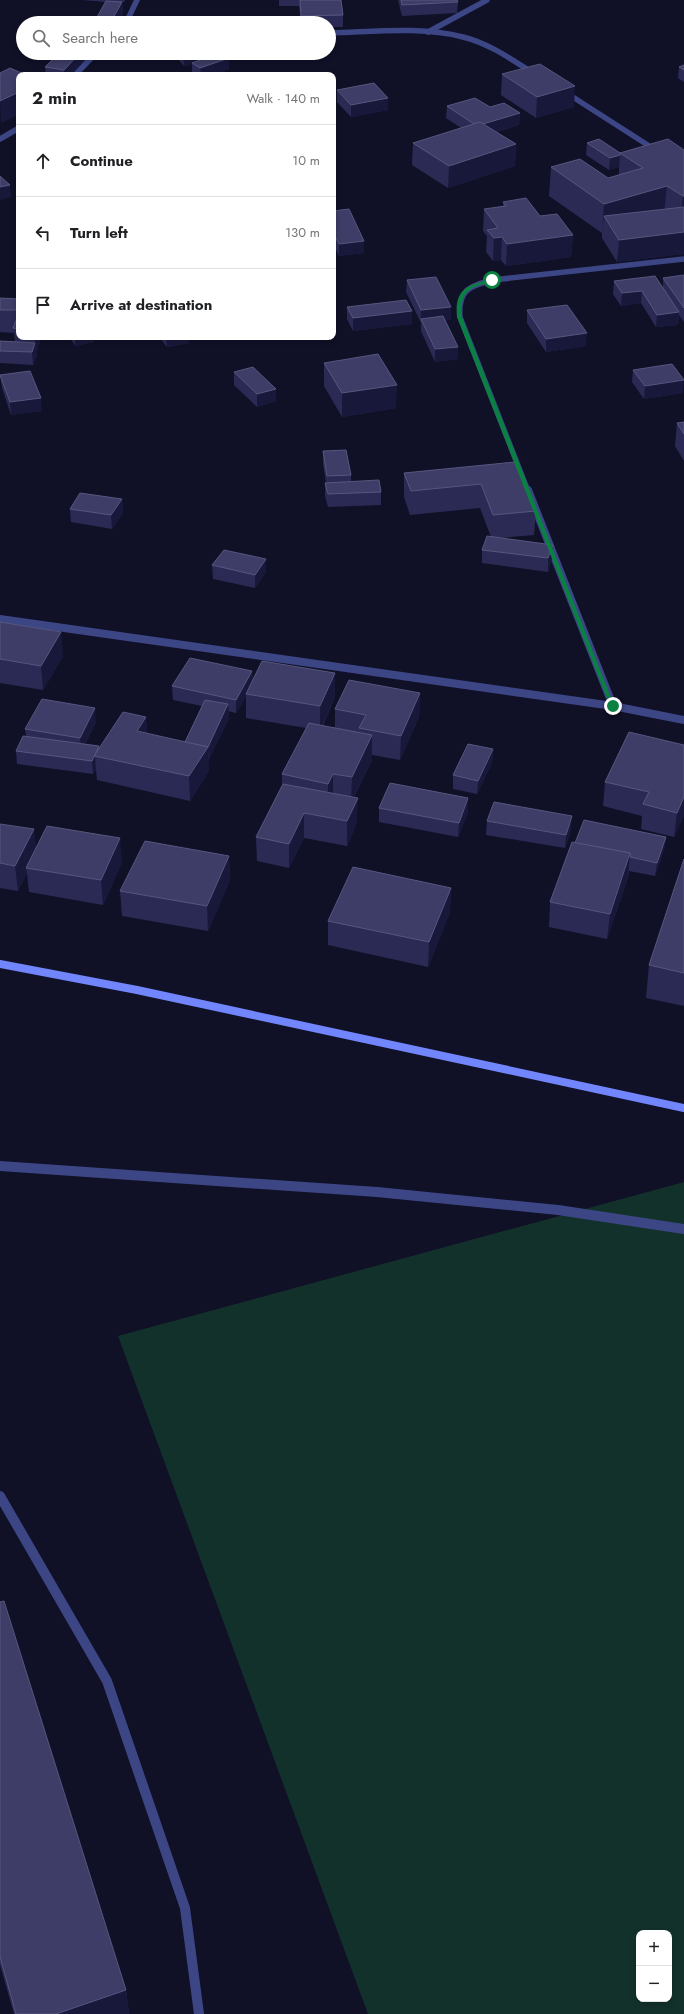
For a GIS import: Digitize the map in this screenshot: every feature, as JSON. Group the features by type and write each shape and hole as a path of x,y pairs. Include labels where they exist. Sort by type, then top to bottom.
{"main road":[{"path":"0,964 145,992 684,1108"}],"street":[{"path":"129,16 137,0"},
{"path":"428,33 487,0"},
{"path":"336,33 428,33 463,38 481,44 506,56 539,76"},
{"path":"78,72 89,60"},
{"path":"558,88 660,152"},
{"path":"0,139 16,130"},
{"path":"613,706 460,317 458,305 464,291 472,285 492,280 684,259"},
{"path":"0,619 613,706 684,720"},
{"path":"0,1166 184,1177 378,1192 525,1206 684,1229"},
{"path":"0,1496 107,1681 185,1908 199,2014"}],"green space":[{"path":"684,1182 684,2014 368,2014 118,1336"}],"building":[{"path":"300,0 341,0 343,15 301,16"},
{"path":"401,0 457,0 458,2 402,5"},
{"path":"106,1 122,2 114,16 98,16"},
{"path":"52,60 73,60 64,70 45,67"},
{"path":"200,60 223,60 200,68 192,63"},
{"path":"540,64 575,86 537,97 502,74"},
{"path":"684,65 684,70 679,67"},
{"path":"10,68 19,72 16,72 16,93 0,101 0,73"},
{"path":"374,83 388,98 351,105 337,90"},
{"path":"475,98 490,107 504,103 520,113 483,124 480,122 474,124 447,106"},
{"path":"480,122 516,144 449,166 413,143"},
{"path":"599,139 620,153 620,155 610,158 587,143"},
{"path":"668,139 684,150 684,196 667,186 604,204 551,167 580,159 608,178 643,168 620,153"},
{"path":"0,176 10,185 0,187"},
{"path":"526,198 540,216 557,214 573,235 507,244 502,237 494,238 487,230 498,228 484,209 506,206 503,202"},
{"path":"684,207 684,232 619,240 604,216"},
{"path":"349,209 364,241 339,244 336,238 336,211"},
{"path":"684,275 684,308 663,278"},
{"path":"655,276 679,312 657,315 642,291 622,293 614,281"},
{"path":"436,277 451,307 421,310 407,280"},
{"path":"0,298 16,299 16,310 0,310"},
{"path":"406,300 412,311 353,318 347,307"},
{"path":"567,305 587,333 546,339 527,310"},
{"path":"443,316 458,347 435,349 421,319"},
{"path":"16,320 16,328 13,328"},
{"path":"0,341 35,343 32,352 0,351"},
{"path":"378,354 397,385 342,393 324,363"},
{"path":"672,364 684,380 645,386 633,370"},
{"path":"253,367 276,389 257,394 234,372"},
{"path":"30,371 41,398 10,402 0,375"},
{"path":"684,422 684,434 677,423"},
{"path":"346,450 351,475 327,476 323,451"},
{"path":"515,462 536,511 493,515 481,484 411,491 404,473"},
{"path":"379,480 381,492 328,494 325,483"},
{"path":"80,493 122,499 111,515 70,509"},
{"path":"487,536 553,545 548,558 482,550"},
{"path":"224,550 266,559 255,575 212,565"},
{"path":"0,622 61,632 41,666 0,659"},
{"path":"190,658 252,671 236,700 172,686"},
{"path":"262,661 335,673 320,706 246,694"},
{"path":"349,680 420,693 401,736 359,728 366,715 335,709"},
{"path":"42,699 95,708 80,738 25,729"},
{"path":"205,700 228,704 208,747 185,742"},
{"path":"123,712 146,717 137,731 208,747 189,776 94,756"},
{"path":"309,723 372,735 352,777 333,774 328,784 282,774"},
{"path":"629,732 684,745 684,797 677,813 643,804 649,792 605,782"},
{"path":"23,736 99,746 92,761 16,751"},
{"path":"468,744 493,749 478,781 453,775"},
{"path":"390,783 468,798 459,823 379,808"},
{"path":"283,784 358,798 347,821 304,813 289,844 256,837"},
{"path":"494,802 572,816 566,835 487,821"},
{"path":"584,820 666,837 657,863 630,857 630,853 575,843"},
{"path":"0,824 34,829 15,866 0,863"},
{"path":"47,826 120,838 101,880 26,868"},
{"path":"145,841 229,856 207,906 120,891"},
{"path":"572,842 630,853 610,914 550,902"},
{"path":"684,859 684,973 649,965"},
{"path":"353,867 451,888 429,942 328,921"},
{"path":"4,1601 126,1990 56,2014 16,2014 0,1957 0,1602"}],"route":[{"path":"492,280 472,285 464,291 458,305 460,317 613,706"}]}
